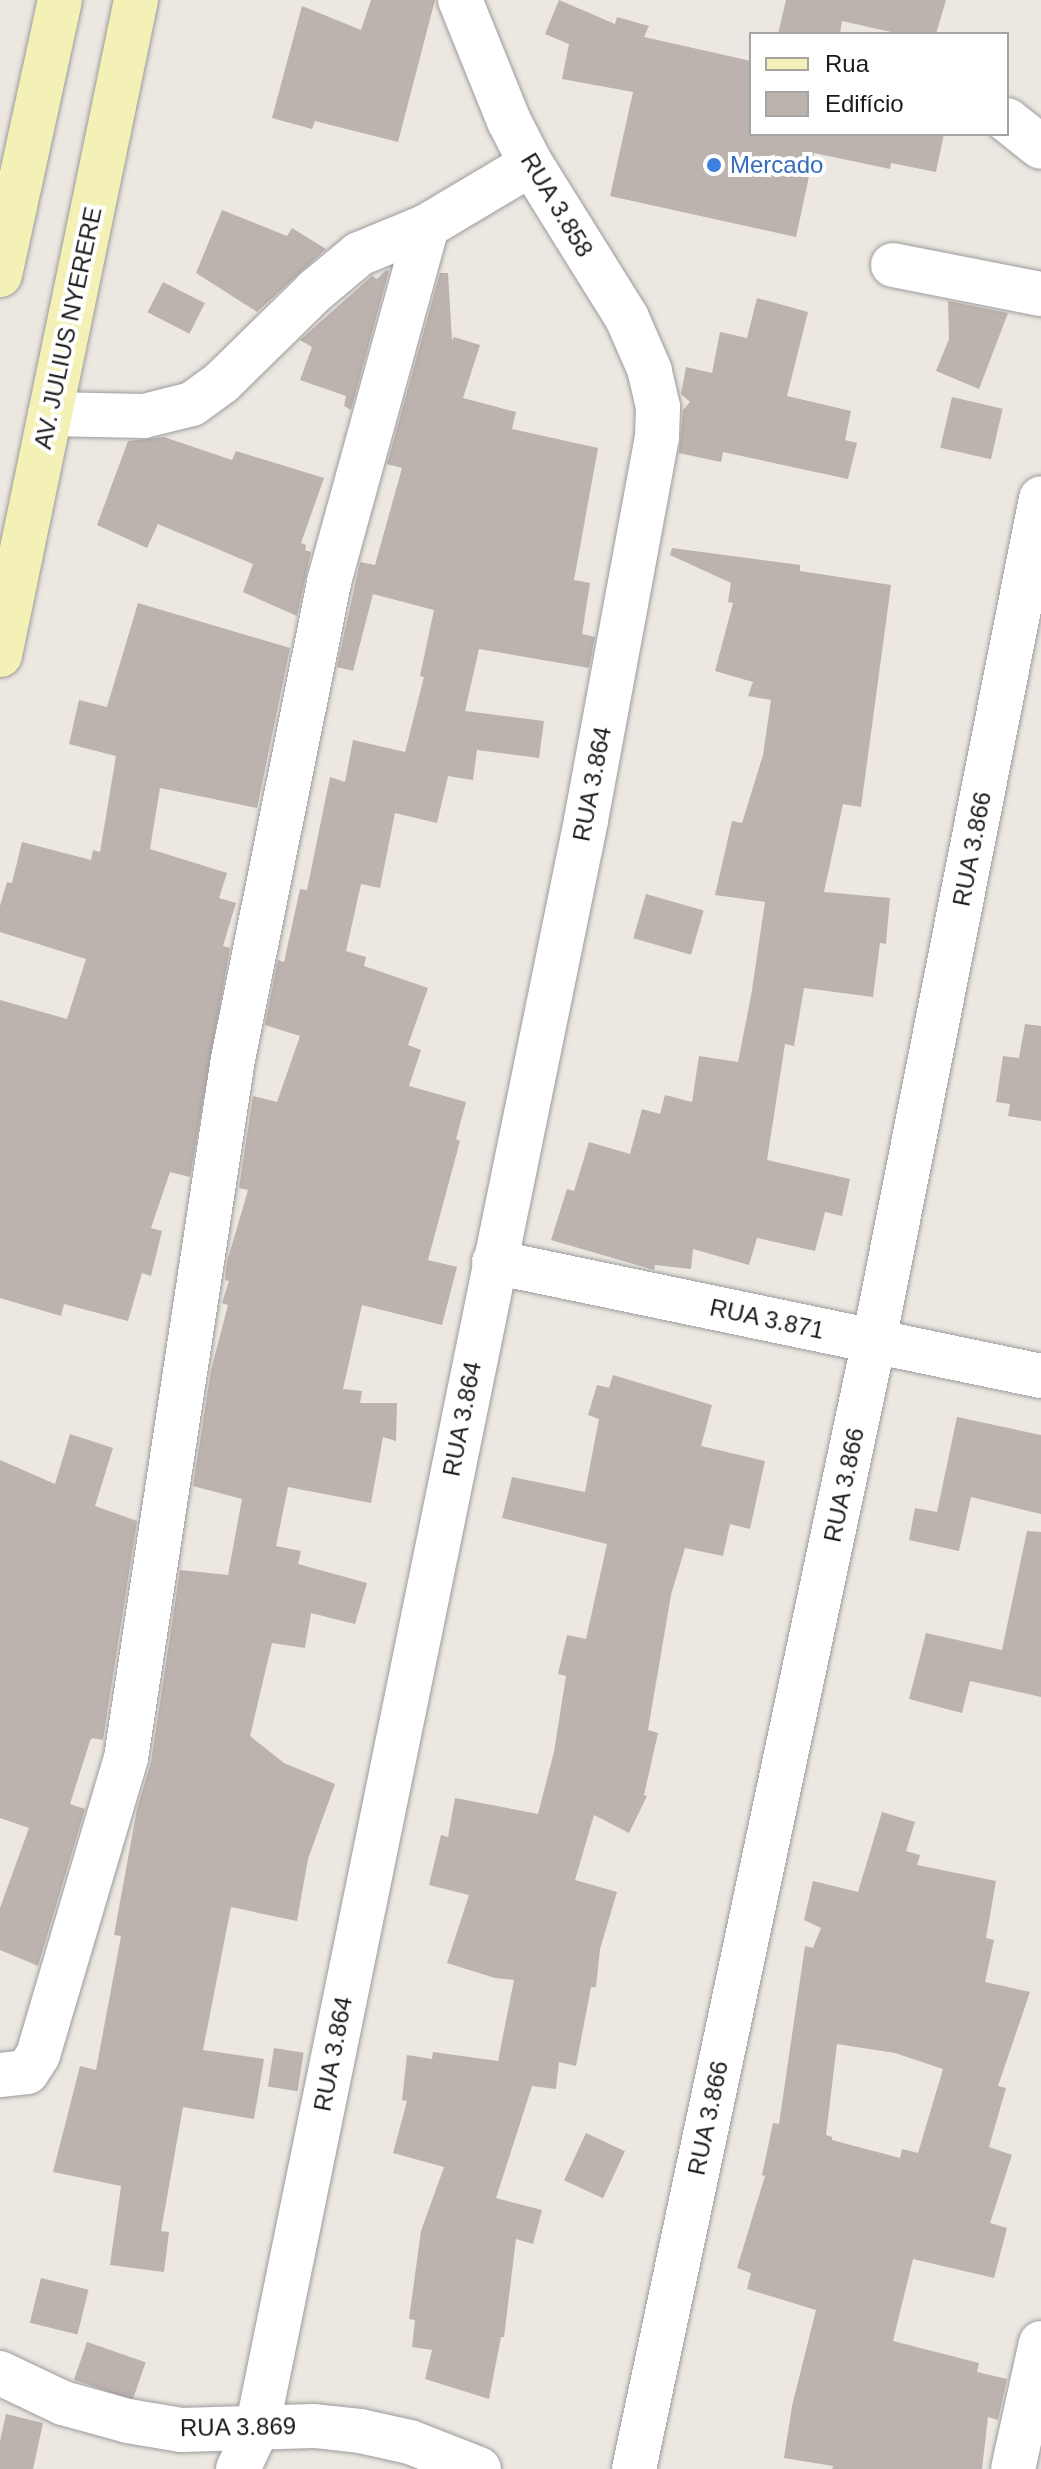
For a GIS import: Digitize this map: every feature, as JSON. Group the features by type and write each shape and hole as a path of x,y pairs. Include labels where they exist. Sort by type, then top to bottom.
{"main road":[{"path":"0,275 60,0"},
{"name":"AV. JULIUS NYERERE","path":"0,655 15,505 50,414 136,0"}],"street":[{"name":"RUA 3.858","path":"460,0 509,121 531,164 627,318 650,371 658,407"},
{"path":"1009,122 1041,147"},
{"path":"50,414 144,416 192,404 222,382 316,290 359,254 427,226 531,164"},
{"path":"0,2075 27,2072 38,2055 126,1758 236,1044 329,582 427,226"},
{"path":"893,265 1041,294"},
{"name":"RUA 3.864","path":"238,2469 257,2429 589,805 657,437 658,407"},
{"name":"RUA 3.866","path":"634,2469 874,1341 1041,498"},
{"name":"RUA 3.871","path":"494,1262 1041,1376"},
{"path":"1013,2469 1041,2343"},
{"name":"RUA 3.869","path":"0,2373 63,2403 128,2421 181,2430 314,2426 360,2431 410,2442 478,2469"}],"building":[{"path":"371,0 435,0 398,142 315,121 312,129 272,118 302,6 361,30"},
{"name":"Mercado","path":"559,0 615,24 617,17 649,26 644,37 749,61 749,136 944,136 936,172 891,163 890,169 814,153 796,237 610,196 633,92 562,79 569,44 545,34"},
{"path":"786,0 946,0 937,32 891,32 842,21 840,32 778,32"},
{"path":"222,210 287,236 292,228 326,249 257,312 196,273"},
{"path":"386,270 389,271 351,410 344,406 346,396 300,380 312,347 300,340 372,276 377,279"},
{"path":"440,273 448,273 452,340 454,337 480,345 463,398 516,412 512,429 598,448 574,580 590,583 582,634 595,637 589,668 479,649 465,711 544,721 539,758 477,750 473,780 448,776 437,823 395,813 380,888 361,884 346,951 366,957 364,966 428,988 408,1045 421,1050 409,1086 466,1102 456,1139 460,1141 428,1260 457,1267 442,1325 362,1305 343,1389 362,1391 360,1403 397,1403 396,1441 383,1437 371,1503 288,1487 276,1546 301,1551 298,1564 367,1583 355,1624 311,1613 305,1648 272,1643 250,1736 284,1763 335,1784 308,1859 297,1921 231,1907 203,2050 264,2059 254,2119 183,2107 161,2231 169,2232 164,2272 110,2265 121,2186 53,2172 80,2066 96,2070 121,1936 114,1935 137,1809 151,1762 180,1570 228,1575 242,1499 193,1486 211,1370 228,1305 222,1303 229,1281 225,1280 227,1262 248,1190 239,1188 253,1096 277,1102 300,1036 265,1025 278,960 284,962 300,889 307,890 330,777 345,782 353,740 405,752 424,677 420,676 434,610 373,594 353,671 337,667 360,562 375,565 402,468 387,464"},
{"path":"163,282 205,303 189,334 148,312"},
{"path":"757,298 808,312 787,396 851,411 845,440 857,443 848,479 723,452 721,462 679,453 683,410 690,402 681,394 686,367 712,373 720,332 747,338"},
{"path":"948,301 1008,313 979,389 936,371 949,339"},
{"path":"952,397 1003,409 991,459 940,448"},
{"path":"164,437 232,460 236,451 324,478 301,543 306,545 305,550 311,552 297,616 243,592 253,564 158,524 147,548 97,525 128,441"},
{"path":"672,548 800,565 800,571 891,585 861,807 843,804 824,892 890,898 886,944 880,943 873,997 804,988 794,1046 785,1044 767,1160 850,1179 842,1216 825,1212 815,1251 757,1238 749,1265 693,1249 691,1269 655,1265 654,1270 551,1240 567,1189 574,1191 589,1142 630,1154 642,1109 660,1114 665,1095 692,1102 699,1056 738,1062 751,996 765,902 715,895 732,821 742,823 763,755 771,700 748,696 753,682 715,671 733,603 728,602 731,583 670,555"},
{"path":"138,603 290,648 257,808 160,788 150,849 227,873 219,898 236,903 223,946 230,948 190,1177 170,1172 151,1228 162,1231 151,1276 142,1273 128,1321 64,1304 61,1316 0,1298 0,1000 67,1019 86,959 0,932 0,906 7,882 12,883 22,842 91,860 93,850 100,852 116,756 69,744 79,700 107,707"},
{"path":"646,894 704,911 691,955 633,938"},
{"path":"1025,1024 1041,1026 1041,1121 1008,1116 1010,1104 996,1102 1003,1056 1019,1058"},
{"path":"613,1375 712,1405 701,1446 765,1461 750,1529 730,1524 723,1556 685,1548 671,1595 648,1730 658,1733 644,1795 647,1796 629,1833 594,1815 575,1880 617,1892 600,1949 596,1987 591,1987 576,2066 559,2062 556,2089 532,2086 496,2198 542,2210 533,2244 516,2239 504,2337 501,2337 489,2399 425,2379 432,2350 412,2347 415,2320 409,2319 421,2231 444,2167 393,2153 407,2101 402,2100 407,2055 432,2059 433,2052 498,2061 514,1980 495,1978 447,1963 469,1895 429,1885 441,1835 448,1837 455,1798 538,1814 554,1752 566,1676 558,1674 567,1635 586,1639 607,1544 502,1518 512,1477 585,1492 599,1419 588,1415 597,1385 609,1388"},
{"path":"957,1417 1041,1435 1041,1514 971,1497 959,1551 909,1540 915,1508 937,1512"},
{"path":"70,1434 113,1448 95,1506 137,1521 103,1740 92,1738 90,1741 70,1804 85,1809 38,1966 0,1950 0,1908 29,1828 0,1818 0,1460 55,1484"},
{"path":"1027,1531 1041,1532 1041,1697 970,1681 962,1713 909,1699 926,1633 1002,1650"},
{"path":"882,1812 915,1822 906,1851 920,1855 917,1865 996,1881 986,1938 994,1940 985,1982 1030,1992 998,2086 1006,2088 989,2147 1012,2155 990,2223 1007,2228 994,2278 913,2259 893,2341 979,2363 977,2372 1007,2379 998,2420 988,2417 982,2469 832,2469 833,2466 784,2458 792,2406 816,2310 747,2289 751,2273 737,2268 765,2176 762,2175 773,2123 779,2124 805,1946 813,1948 821,1928 804,1920 813,1881 858,1892","holes":["837,2044 895,2053 943,2069 918,2153 902,2149 900,2158 832,2140 826,2135"]},
{"path":"274,2048 304,2053 298,2091 268,2087"},
{"path":"586,2133 625,2151 603,2198 564,2180"},
{"path":"41,2278 89,2290 77,2334 30,2323"},
{"path":"87,2342 146,2362 133,2400 74,2380"},
{"path":"6,2414 43,2423 33,2469 0,2469 0,2441"}],"place":[{"name":"Mercado","path":"714,165"}]}
